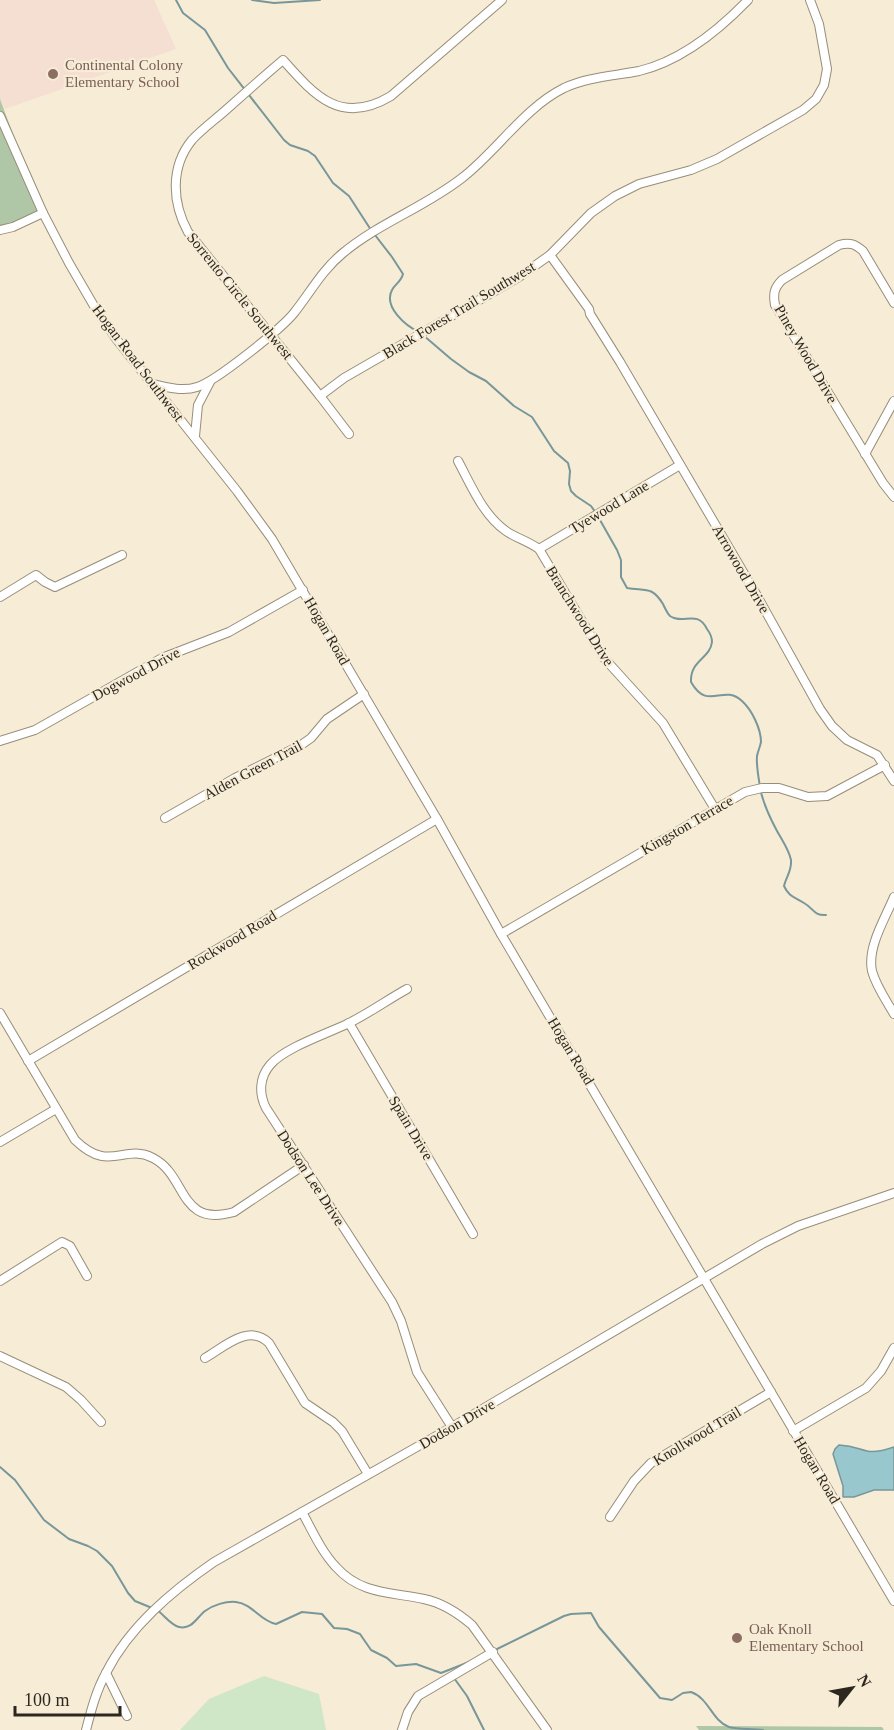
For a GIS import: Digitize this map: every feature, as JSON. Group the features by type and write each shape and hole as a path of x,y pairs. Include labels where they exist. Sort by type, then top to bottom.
{"street":[{"name":"Sorrento Circle Southwest","path":"349,434 188,232 182,221 176,198 177,173 193,139 282,60 310,91 334,105 354,109 379,104 502,0"},
{"path":"152,384 183,390 210,382 293,314 318,278 342,254 364,238 461,179 483,161 547,98 580,82 640,70 671,58 723,25 748,0"},
{"name":"Black Forest Trail Southwest","path":"320,396 344,378 519,277 550,255 591,213 615,196 639,184 691,170 717,159 803,110 816,99 824,85 827,69 819,24 810,0"},
{"name":"Hogan Road Southwest","path":"0,116 43,213 94,306 117,340 246,503"},
{"path":"0,230 43,213"},
{"name":"Piney Wood Drive","path":"894,303 863,251 856,244 847,243 839,245 782,280 776,286 773,296 776,305 865,454 894,497"},
{"name":"Arrowood Drive","path":"550,255 581,296 832,726 847,740 876,755 894,781"},
{"path":"195,436 198,405 210,382"},
{"path":"865,454 894,401"},
{"name":"Branchwood Drive","path":"458,461 494,521 507,532 530,542 539,549 604,658 663,723 715,809"},
{"name":"Tyewood Lane","path":"539,549 680,465"},
{"name":"Hogan Road","path":"246,503 272,539 303,590 437,819 501,934 894,1601"},
{"path":"0,597 36,575 55,587 122,555"},
{"name":"Dogwood Drive","path":"0,741 35,730 162,658 229,632 303,590"},
{"name":"Alden Green Trail","path":"165,818 235,778 301,746 327,719 364,694"},
{"name":"Kingston Terrace","path":"501,934 745,792 762,788 779,788 808,797 827,796 885,765"},
{"name":"Rockwood Road","path":"28,1061 437,819"},
{"path":"894,897 874,947 872,970 878,987 894,1014"},
{"name":"Dodson Lee Drive","path":"407,989 349,1023 278,1058 270,1064 263,1076 261,1090 266,1108 392,1302 417,1372 452,1426"},
{"path":"0,1013 75,1140 85,1150 104,1157 135,1154 153,1158 165,1169 190,1204 198,1211 222,1216 234,1212 304,1166"},
{"name":"Spain Drive","path":"349,1023 473,1234"},
{"path":"0,1142 56,1109"},
{"name":"Dodson Drive","path":"86,1730 92,1706 106,1673 130,1637 182,1585 214,1562 452,1426 762,1244 798,1226 894,1192"},
{"path":"0,1281 62,1242 70,1246 87,1276"},
{"path":"205,1358 243,1336 257,1335 263,1338 269,1343 305,1403 342,1431 368,1474"},
{"path":"794,1431 866,1388 881,1371 894,1348"},
{"path":"0,1356 66,1387 101,1422"},
{"name":"Knollwood Trail","path":"610,1517 634,1481 651,1463 771,1392"},
{"path":"302,1512 336,1567 359,1585 377,1592 424,1599 448,1608 472,1625 494,1652 547,1730"},
{"path":"402,1730 408,1712 418,1696 494,1652"},
{"path":"106,1673 127,1716"}],"shaded area":[{"name":"Continental Colony Elementary School","path":"0,0 154,0 176,49 5,109 0,99"}],"green space":[{"path":"0,99 42,212 0,227"},
{"path":"264,1676 319,1694 326,1730 180,1730 209,1699"},
{"path":"696,1726 882,1727 884,1730 699,1730"}],"water":[{"path":"839,1445 870,1451 894,1447 894,1490 874,1490 854,1497 843,1497 843,1486 833,1454"}],"waterway":[{"path":"176,0 183,13 205,30 228,68 284,140 315,156 333,183 349,196 371,230"},
{"path":"252,0 274,3 320,0"},
{"path":"375,235 403,274 390,296 393,309 402,321 419,332"},
{"path":"423,335 451,359 486,381 514,406 532,417 554,451 568,463 571,491 591,506 617,550 621,560 621,577 627,588 652,592 659,598 670,616 680,619 694,618 703,623 712,642 708,652 694,669 691,682 703,695 735,696 746,705 752,714 761,737 757,754 761,794 769,816 791,860 790,871 784,886 790,895 816,913 826,915"},
{"path":"0,1467 15,1480 44,1520 69,1539 97,1551 112,1566 135,1601 152,1608"},
{"path":"157,1610 179,1627 191,1625 208,1609 228,1602 242,1603 265,1620 276,1624 302,1612 322,1614 334,1628 347,1629 360,1634 371,1650 387,1658 396,1666 416,1664 441,1673 469,1662"},
{"path":"493,1651 564,1616 591,1613 599,1627 660,1698 672,1700 683,1693 691,1692 702,1699 723,1724 733,1728 763,1730"},
{"path":"454,1678 467,1696 484,1730"}],"place":[{"name":"Continental Colony Elementary School","path":"53,74"},
{"name":"Oak Knoll Elementary School","path":"737,1638"}]}
